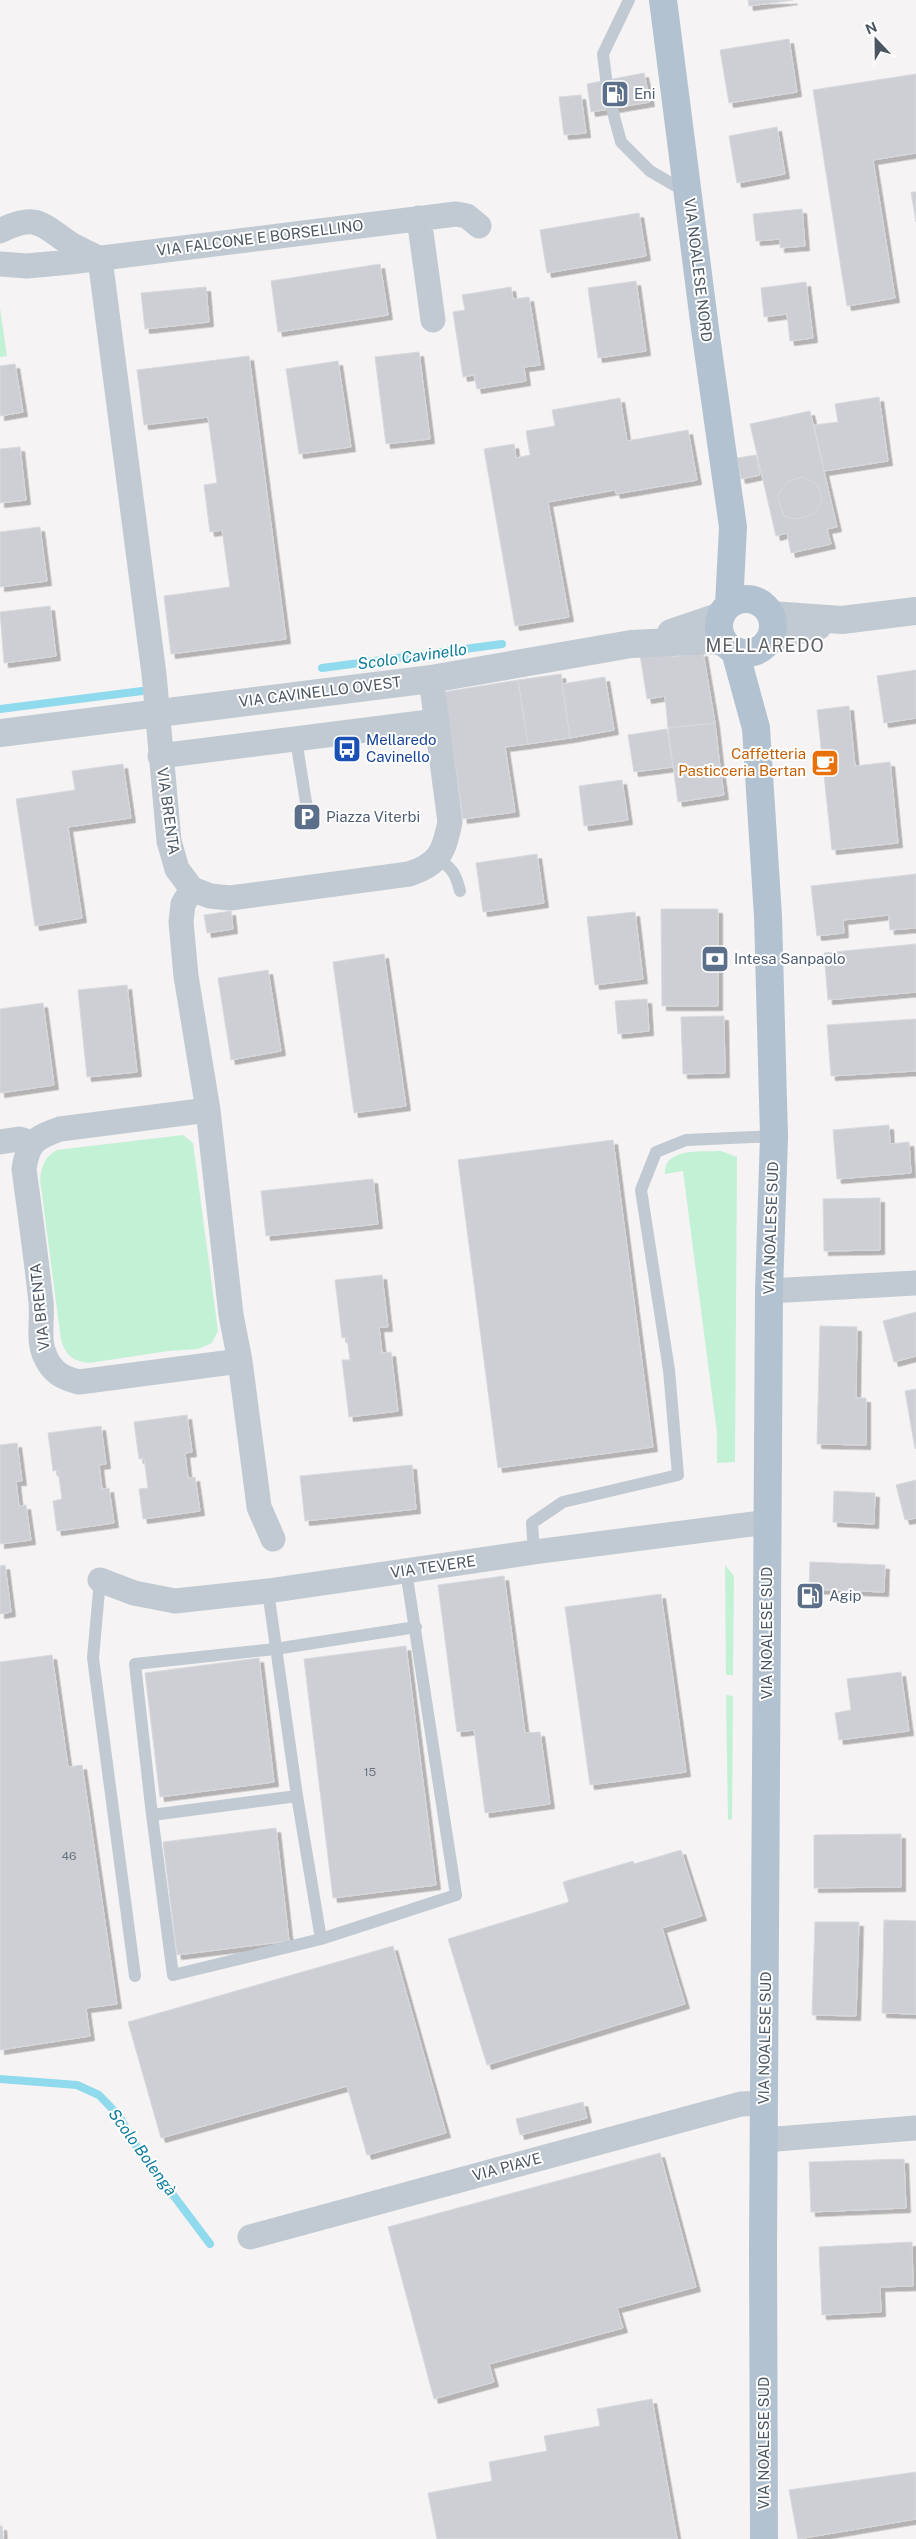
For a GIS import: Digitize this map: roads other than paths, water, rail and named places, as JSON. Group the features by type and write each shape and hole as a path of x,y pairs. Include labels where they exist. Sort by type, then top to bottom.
{"main road":[{"name":"VIA NOALESE NORD","path":"663,0 733,540 738,621"},
{"path":"738,621 745,653 756,652 766,644"},
{"name":"VIA NOALESE SUD","path":"738,621 756,728 768,916 774,1136 769,1291 764,2140 764,2539"},
{"name":"VIA NOALESE SUD","path":"756,728 766,644"}],"street":[{"name":"VIA FALCONE E BORSELLINO","path":"0,264 27,266 100,258 456,214 467,216 479,226"},
{"path":"419,218 432,320"},
{"path":"0,231 27,220 42,223 74,246 100,258"},
{"name":"VIA BRENTA","path":"100,258 154,674 169,841 177,869 192,889"},
{"path":"738,621 842,620 916,611"},
{"path":"766,644 787,634 842,620"},
{"name":"VIA CAVINELLO OVEST","path":"0,733 431,679 639,644 738,621"},
{"path":"273,1539 259,1506 240,1361 231,1314 208,1110 186,976 181,922 183,904 192,889 210,896 230,898 409,874 424,869 438,859 446,843 450,822 431,679"},
{"path":"160,756 437,721"},
{"path":"0,1142 19,1140 32,1143 43,1135 60,1130 208,1110"},
{"name":"VIA BRENTA","path":"32,1143 26,1154 24,1169 41,1304 41,1340 46,1358 55,1372 65,1379 78,1382 240,1361"},
{"path":"769,1291 916,1283"},
{"name":"VIA TEVERE","path":"100,1580 134,1593 175,1601 268,1591 534,1552 768,1522"},
{"name":"VIA PIAVE","path":"250,2237 741,2104 765,2103"},
{"path":"764,2140 916,2128"}],"lane":[{"path":"629,0 603,54 608,94 621,142 650,171 688,194"},
{"path":"296,740 308,822"},
{"path":"438,859 452,868 457,876 460,890"},
{"path":"534,1552 532,1523 563,1502 678,1475 669,1370 641,1190 656,1152 686,1140 774,1136"},
{"path":"406,1571 416,1627 456,1895 321,1939 174,1975 152,1815 135,1664 275,1649 416,1627"},
{"path":"100,1580 93,1658 135,1976"},
{"path":"268,1591 297,1796 321,1939"},
{"path":"152,1815 297,1796"}],"waterway":[{"name":"Scolo Cavinello","path":"322,668 502,644"},
{"name":"Scolo Cavinello","path":"0,709 142,691"},
{"name":"Scolo Bolengà","path":"0,2079 77,2085 99,2095 119,2116 137,2147 210,2244"}],"place":[{"name":"Eni","path":"615,94"},
{"name":"Mellaredo Cavinello","path":"347,749"},
{"name":"Caffetteria Pasticceria Bertan","path":"825,763"},
{"name":"Piazza Viterbi","path":"307,817"},
{"name":"Intesa Sanpaolo","path":"715,959"},
{"name":"Agip","path":"810,1596"}],"district":[{"name":"MELLAREDO","path":"765,646"}]}
